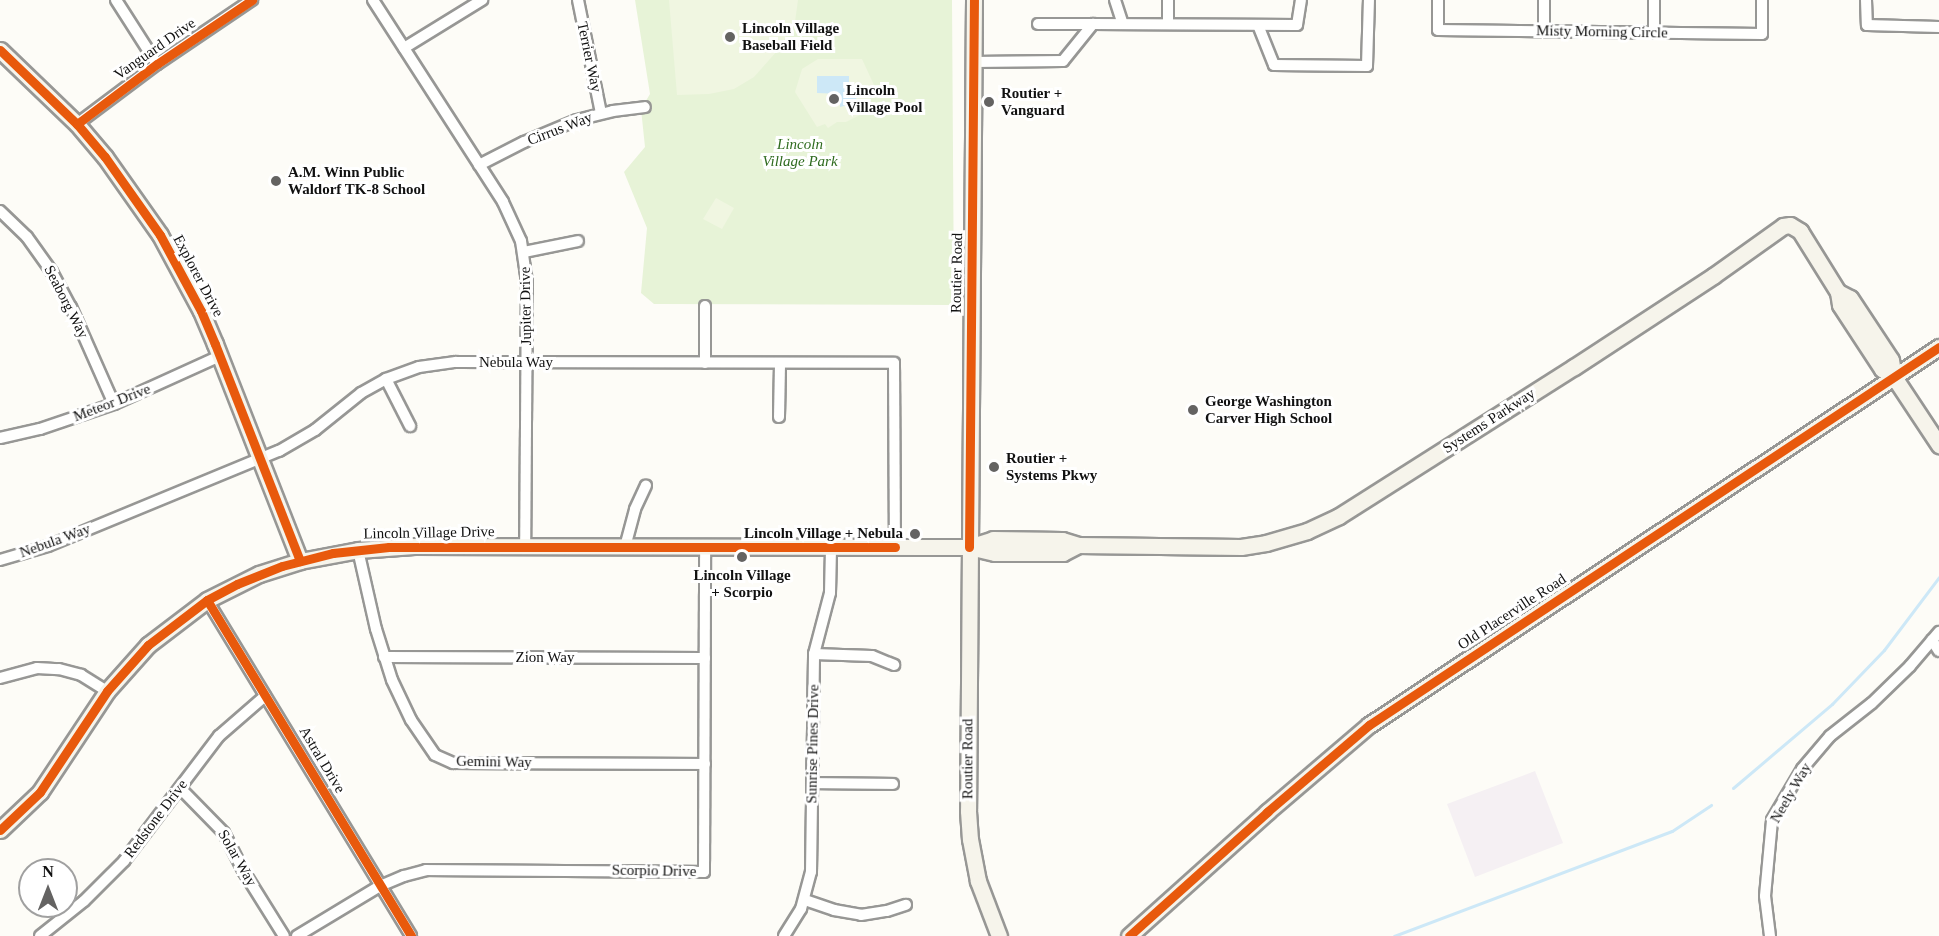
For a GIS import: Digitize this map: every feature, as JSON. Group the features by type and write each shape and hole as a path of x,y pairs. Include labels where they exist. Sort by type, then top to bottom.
{"street":[{"path":"116,0 157,64"},
{"name":"Vanguard Drive","path":"77,124 157,64 250,0"},
{"name":"Jupiter Drive","path":"373,0 514,221 524,252 527,282 525,547"},
{"path":"404,48 482,0"},
{"name":"Terrier Way","path":"578,0 601,113"},
{"name":"Routier Road","path":"974,0 969,547 970,839 978,881 999,936"},
{"path":"1116,0 1124,24"},
{"path":"1168,0 1168,24"},
{"path":"1038,24 1297,25 1301,0"},
{"path":"1258,25 1274,65 1367,66 1369,0"},
{"name":"Misty Morning Circle","path":"1438,0 1438,30 1762,34 1762,0"},
{"path":"1544,0 1544,32"},
{"path":"1654,0 1654,33"},
{"path":"1866,0 1867,25 1939,27"},
{"path":"973,62 1063,62 1092,24"},
{"name":"Explorer Drive","path":"0,50 77,124 118,175 160,235 201,311 300,561"},
{"name":"Cirrus Way","path":"479,165 524,142 601,113 645,106"},
{"name":"Seaborg Way","path":"0,211 27,237 52,272 72,307 114,404"},
{"name":"Systems Parkway","path":"969,547 993,539 1062,540 1078,545 1241,547 1266,543 1306,531 1340,516 1574,367 1713,276 1784,226 1790,225 1800,231 1838,292 1840,305 1882,369 1894,377 1939,445"},
{"path":"524,252 578,241"},
{"path":"705,306 705,363"},
{"name":"Old Placerville Road","path":"1129,936 1267,812 1370,725 1939,347"},
{"name":"Meteor Drive","path":"0,438 40,429 114,404 220,356"},
{"name":"Nebula Way","path":"0,560 48,546 261,459 306,435 356,397 386,379 408,370 443,363 894,363 895,547"},
{"path":"779,417 780,364"},
{"path":"386,379 410,426"},
{"path":"625,547 635,509 646,485"},
{"name":"Lincoln Village Drive","path":"0,830 26,807 53,775 107,692 148,645 207,600 259,574 300,561 358,550 414,546 969,547"},
{"name":"Scorpio Drive","path":"297,936 380,886 415,872 438,868 704,872 705,547"},
{"name":"Sunrise Pines Drive","path":"784,936 805,900 811,872 814,654 830,593 831,548"},
{"name":"Gemini Way","path":"358,550 384,657 411,720 428,748 444,760 453,763 705,764"},
{"name":"Astral Drive","path":"207,600 411,936"},
{"path":"1936,636 1939,651"},
{"name":"Neely Way","path":"1770,936 1765,896 1772,820 1802,769 1830,736 1872,703 1936,636"},
{"path":"814,654 872,656 894,665"},
{"name":"Zion Way","path":"384,657 705,658"},
{"path":"0,678 37,668 59,669 81,675 107,692"},
{"name":"Redstone Drive","path":"40,936 84,901 124,861 219,736 265,696"},
{"path":"812,783 893,784"},
{"name":"Solar Way","path":"180,788 224,833 244,872 284,936"},
{"path":"805,900 834,910 861,915 906,905"}],"shaded area":[{"path":"1535,771 1563,843 1475,877 1447,804"}],"green space":[{"name":"Lincoln Village Park","path":"635,0 952,0 954,305 654,304 641,293 647,228 624,172 645,147 641,109 650,94"},
{"name":"Lincoln Village Baseball Field","path":"669,0 798,0 795,22 777,51 754,77 734,89 709,94 677,95"},
{"name":"Lincoln Village Pool","path":"818,59 862,59 874,85 866,112 846,122 837,122 828,128 825,124 817,127 795,92 802,69"},
{"path":"716,198 734,208 722,229 703,219"}],"water":[{"path":"817,76 849,76 849,91 855,86 858,92 855,103 840,107 840,94 817,93"}],"waterway":[{"path":"1733,788 1832,704 1884,650 1939,577"},
{"path":"1394,936 1672,831 1711,805"}],"cycle path":[{"path":"77,124 157,64 252,0"},
{"path":"969,547 974,0"},
{"path":"0,50 77,124 105,157 160,235 201,311 300,561"},
{"path":"1129,936 1267,812 1369,725 1939,347"},
{"path":"0,830 40,792 107,691 148,645 207,600 237,584 282,566 333,553 389,547 895,547"},
{"path":"207,600 411,936"}],"place":[{"name":"Lincoln Village Baseball Field","path":"730,37"},
{"name":"Lincoln Village Pool","path":"834,99"},
{"name":"Routier + Vanguard","path":"989,102"},
{"name":"A.M. Winn Public Waldorf TK-8 School","path":"276,181"},
{"name":"George Washington Carver High School","path":"1193,410"},
{"name":"Routier + Systems Pkwy","path":"994,467"},
{"name":"Lincoln Village + Nebula","path":"915,534"},
{"name":"Lincoln Village + Scorpio","path":"742,557"}]}
